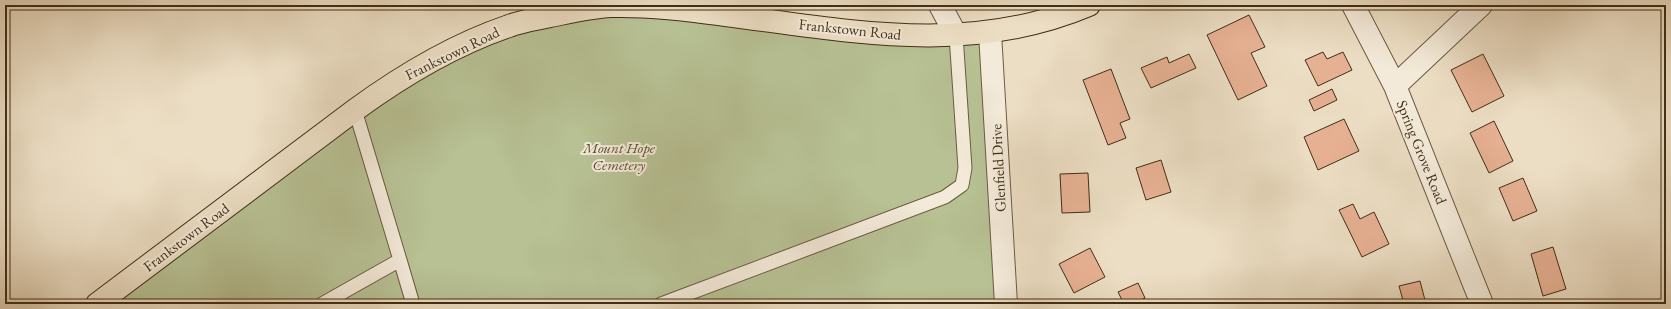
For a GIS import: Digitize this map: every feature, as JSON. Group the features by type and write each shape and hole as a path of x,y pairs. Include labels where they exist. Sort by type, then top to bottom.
{"main road":[{"name":"Frankstown Road","path":"97,304 394,82 475,38 511,25 564,13 610,6 674,8 884,35 936,36 990,33 1030,24 1089,5"}],"street":[{"path":"940,5 956,35"},
{"name":"Spring Grove Road","path":"1352,5 1395,86 1482,304"},
{"path":"1395,86 1481,5"},
{"name":"Glenfield Drive","path":"990,33 1006,304"}],"lane":[{"path":"661,304 945,197 962,185 966,168 956,35"},
{"path":"355,110 413,304"},
{"path":"322,304 400,260"}],"green space":[{"name":"Mount Hope Cemetery","path":"564,13 990,33 1006,304 97,304 394,82"}],"building":[{"path":"1249,15 1265,47 1251,53 1267,86 1238,100 1207,35"},
{"path":"1323,52 1327,59 1343,52 1352,70 1318,86 1305,60"},
{"path":"1189,54 1196,68 1151,88 1141,68 1167,57 1169,63"},
{"path":"1483,54 1504,96 1472,112 1451,70"},
{"path":"1111,69 1130,119 1120,123 1126,138 1108,145 1083,80"},
{"path":"1332,89 1337,100 1314,111 1309,100"},
{"path":"1344,119 1359,151 1318,170 1304,137"},
{"path":"1494,121 1513,161 1489,173 1470,133"},
{"path":"1161,160 1171,192 1146,200 1136,168"},
{"path":"1088,173 1090,212 1062,213 1060,174"},
{"path":"1523,178 1537,211 1513,221 1499,188"},
{"path":"1353,204 1360,219 1374,212 1389,244 1362,257 1339,210"},
{"path":"1553,247 1566,289 1543,296 1531,254"},
{"path":"1090,248 1105,277 1074,293 1059,264"},
{"path":"1420,281 1426,304 1404,304 1399,286"},
{"path":"1138,283 1145,298 1133,304 1124,304 1118,292"}]}
